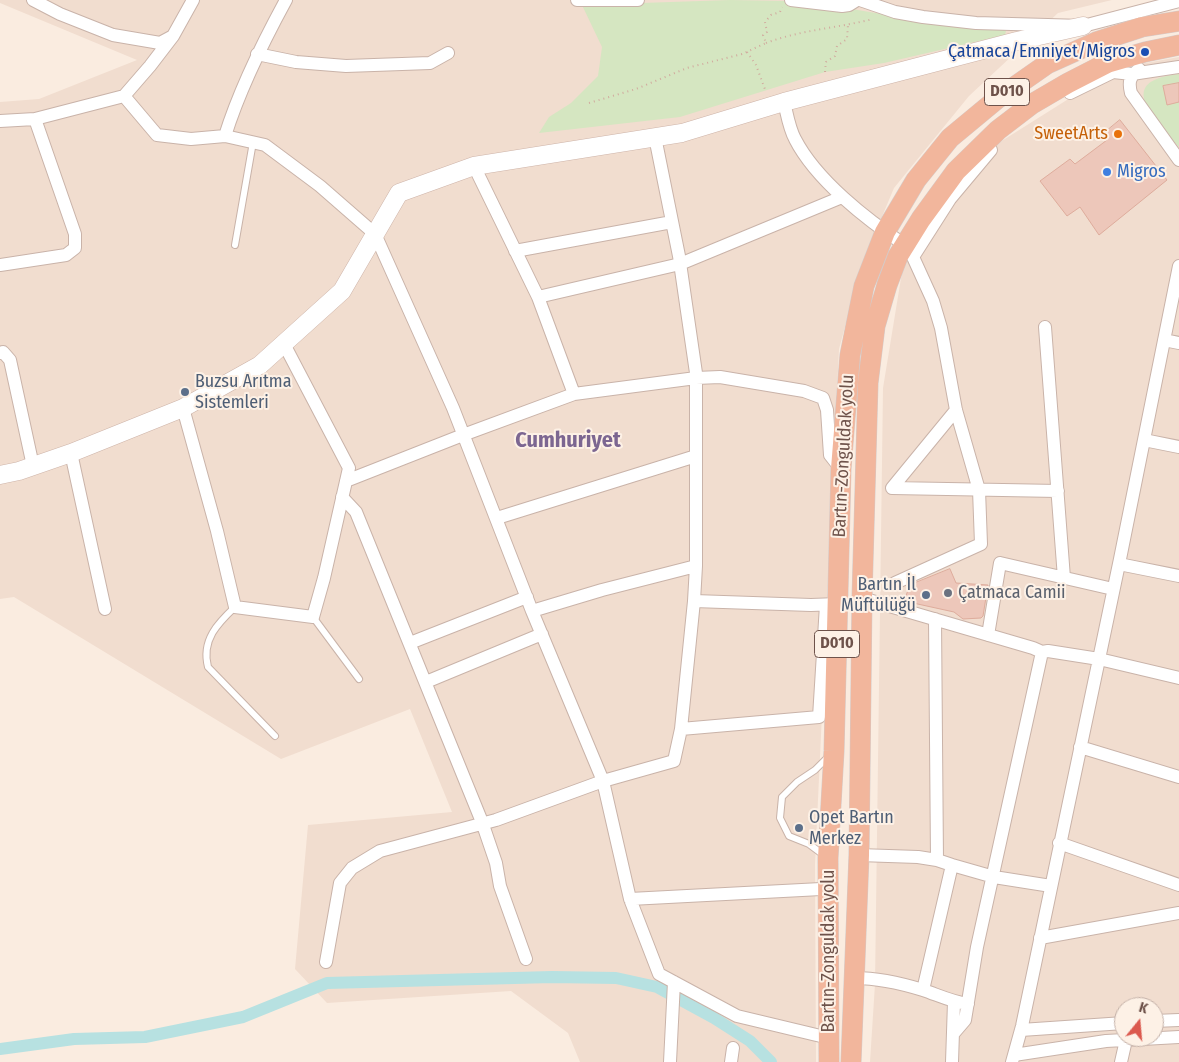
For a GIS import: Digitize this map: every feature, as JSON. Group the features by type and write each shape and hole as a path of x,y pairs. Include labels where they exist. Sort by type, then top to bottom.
{"highway":[{"name":"Bartın-Zonguldak yolu","path":"829,1062 828,858 834,751 832,604 850,355 864,286 885,232 916,180 950,138 997,99 1047,64 1096,42 1142,27 1179,21"},
{"name":"Bartın-Zonguldak yolu","path":"852,1062 859,854 862,598 868,383 875,326 887,285 898,256 921,219 956,171 998,130 1032,104 1068,82 1107,63 1179,45"}],"main road":[{"path":"0,475 71,453 183,408 260,365 342,291 399,192 474,166 682,133 778,104 1017,41 1083,26"}],"street":[{"path":"33,0 60,14 114,35 160,43 173,36"},
{"path":"0,121 36,119 124,96 173,36 193,0"},
{"path":"225,136 235,105 257,54 286,0"},
{"path":"577,0 638,0"},
{"path":"788,1 849,6 859,0 895,12 923,18 976,23 1083,26 1166,2 1179,1"},
{"path":"257,54 296,62 346,66 430,64 448,53"},
{"path":"1179,62 1141,68 1132,74 1129,82 1131,92 1179,160"},
{"path":"895,583 981,544 979,490 956,410 941,328 933,301 913,258 950,199 982,159 1013,129 1062,96 1113,72 1132,74 1179,67"},
{"path":"124,96 157,135 191,139 225,136 265,145 320,186 375,234 453,408 532,611 603,781 630,899 659,974 737,1016 829,1038"},
{"path":"778,104 795,139 814,166 842,198 885,232 905,244"},
{"path":"0,265 66,255 75,248 75,234 36,119"},
{"path":"326,962 340,883 352,868 380,851 482,822 496,820 603,781 674,761 681,729 694,601 696,566 696,378 680,264 655,137"},
{"path":"474,166 538,296 574,394"},
{"path":"538,296 680,264 842,198"},
{"path":"515,251 672,222"},
{"path":"1114,1041 1013,1059 1021,1030 1119,564 1179,266"},
{"path":"1045,327 1064,578"},
{"path":"1164,340 1179,342"},
{"path":"183,408 217,531 235,607 312,617 324,578 349,468 284,344"},
{"path":"0,353 3,352 10,360 33,466"},
{"path":"346,481 574,394 696,378 720,377 804,391 823,398 827,410 830,455 841,469"},
{"path":"956,410 892,488 1058,492"},
{"path":"1144,440 1179,447"},
{"path":"71,453 105,609"},
{"path":"497,518 696,456"},
{"path":"342,497 356,512 482,822 496,863 500,886 526,959"},
{"path":"988,635 1000,563 1113,589"},
{"path":"1119,564 1179,576"},
{"path":"532,611 602,590 696,566"},
{"path":"410,643 527,597"},
{"path":"862,598 1042,652 1048,651 1098,659 1179,678"},
{"path":"681,729 819,717 832,604 694,601"},
{"path":"934,620 937,860"},
{"path":"426,682 542,634"},
{"path":"953,1034 965,1020 977,947 994,877 1042,652"},
{"path":"1080,748 1179,777"},
{"path":"1059,844 1179,885"},
{"path":"859,854 918,857 937,860 994,877 1051,886"},
{"path":"923,990 952,866"},
{"path":"630,899 821,889"},
{"path":"1040,938 1179,913"},
{"path":"855,978 878,978 923,990 954,1002 968,1004"},
{"path":"670,1062 674,982"},
{"path":"952,1062 954,1002"},
{"path":"1164,1021 1179,1020"},
{"path":"1021,1030 1114,1024"},
{"path":"1164,1038 1179,1037"},
{"path":"1121,1062 1124,1047"},
{"path":"731,1062 733,1048"}],"lane":[{"path":"235,245 252,142"},
{"path":"235,607 217,624 209,641 206,657 208,667 275,736"},
{"path":"312,617 359,679"},
{"path":"828,858 809,844 789,836 780,818 782,797 834,751"}],"path":[{"path":"766,43 763,35 767,32 765,22 771,14 780,12 788,1"},
{"path":"589,104 636,89 687,68 747,52 766,43 791,35 873,19"},
{"path":"825,72 826,62 835,56 837,46 848,39 848,25"},
{"path":"747,52 778,104"}],"shaded area":[{"path":"0,0 1112,0 1058,13 969,96 894,188 862,264 839,349 815,864 816,1062 580,1062 568,1033 511,991 327,1003 295,969 308,825 452,812 410,709 281,759 14,597 0,599 0,102 39,99 137,60 0,3"},
{"path":"1179,57 1179,1062 870,1062 875,984 883,388 903,266 981,154 1070,98 1140,64"}],"green space":[{"path":"730,0 786,1 1006,31 1005,35 884,63 825,72 680,117 539,133 549,117 571,103 598,76 602,47 582,5"},
{"path":"1179,74 1179,147 1151,113 1145,103 1144,93 1148,84 1159,78"}],"building":[{"path":"1179,83 1179,102 1167,105 1163,86"},
{"name":"Migros","path":"1120,120 1167,180 1099,235 1080,207 1067,216 1040,181 1070,159 1075,164 1107,140 1103,134"},
{"name":"Çatmaca Camii","path":"950,569 956,583 988,585 983,616 981,618 963,619 954,612 904,601 910,585"}],"waterway":[{"path":"0,1049 74,1039 145,1037 243,1017 327,983 552,977 616,978 657,987 714,1018 750,1041 771,1062"}],"place":[{"name":"Çatmaca/Emniyet/Migros","path":"1145,52"},
{"name":"SweetArts","path":"1118,134"},
{"name":"Migros","path":"1107,172"},
{"name":"Buzsu Arıtma Sistemleri","path":"185,392"},
{"name":"Çatmaca Camii","path":"948,593"},
{"name":"Bartın İl Müftülüğü","path":"926,595"},
{"name":"Opet Bartın Merkez","path":"799,828"}],"district":[{"name":"Cumhuriyet","path":"568,441"}]}
